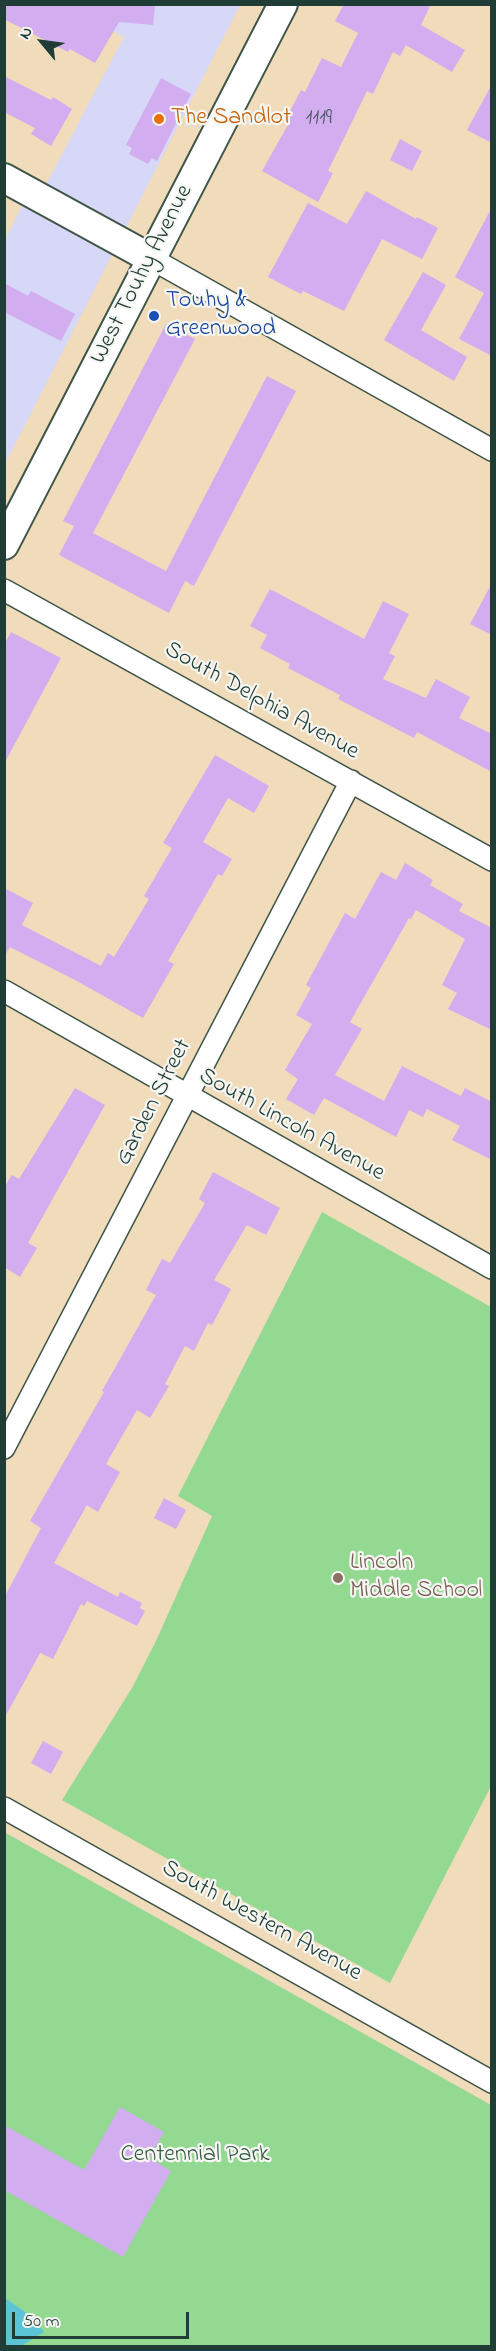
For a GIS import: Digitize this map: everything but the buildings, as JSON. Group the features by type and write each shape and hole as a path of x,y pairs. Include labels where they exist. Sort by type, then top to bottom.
{"main road":[{"name":"West Touhy Avenue","path":"4,545 283,4"},
{"path":"4,177 152,259"}],"street":[{"path":"152,259 492,450"},
{"name":"South Delphia Avenue","path":"4,590 492,860"},
{"name":"Garden Street","path":"4,1448 351,781"},
{"name":"South Lincoln Avenue","path":"4,991 492,1268"},
{"name":"South Western Avenue","path":"4,1808 492,2082"}],"shaded area":[{"path":"95,5 240,5 5,464 5,240 22,206 32,211 124,37 88,18"}],"green space":[{"name":"Lincoln Middle School","path":"322,1212 491,1307 491,1786 390,1983 62,1800 132,1688 156,1641 212,1516 178,1496"},
{"name":"Centennial Park","path":"4,1832 491,2105 491,2346 5,2346"}],"water":[{"path":"5,2298 31,2316 44,2332 21,2346 5,2346"}],"place":[{"name":"The Sandlot","path":"159,119"},
{"name":"Touhy & Greenwood","path":"154,316"},
{"name":"Lincoln Middle School","path":"338,1578"}]}
